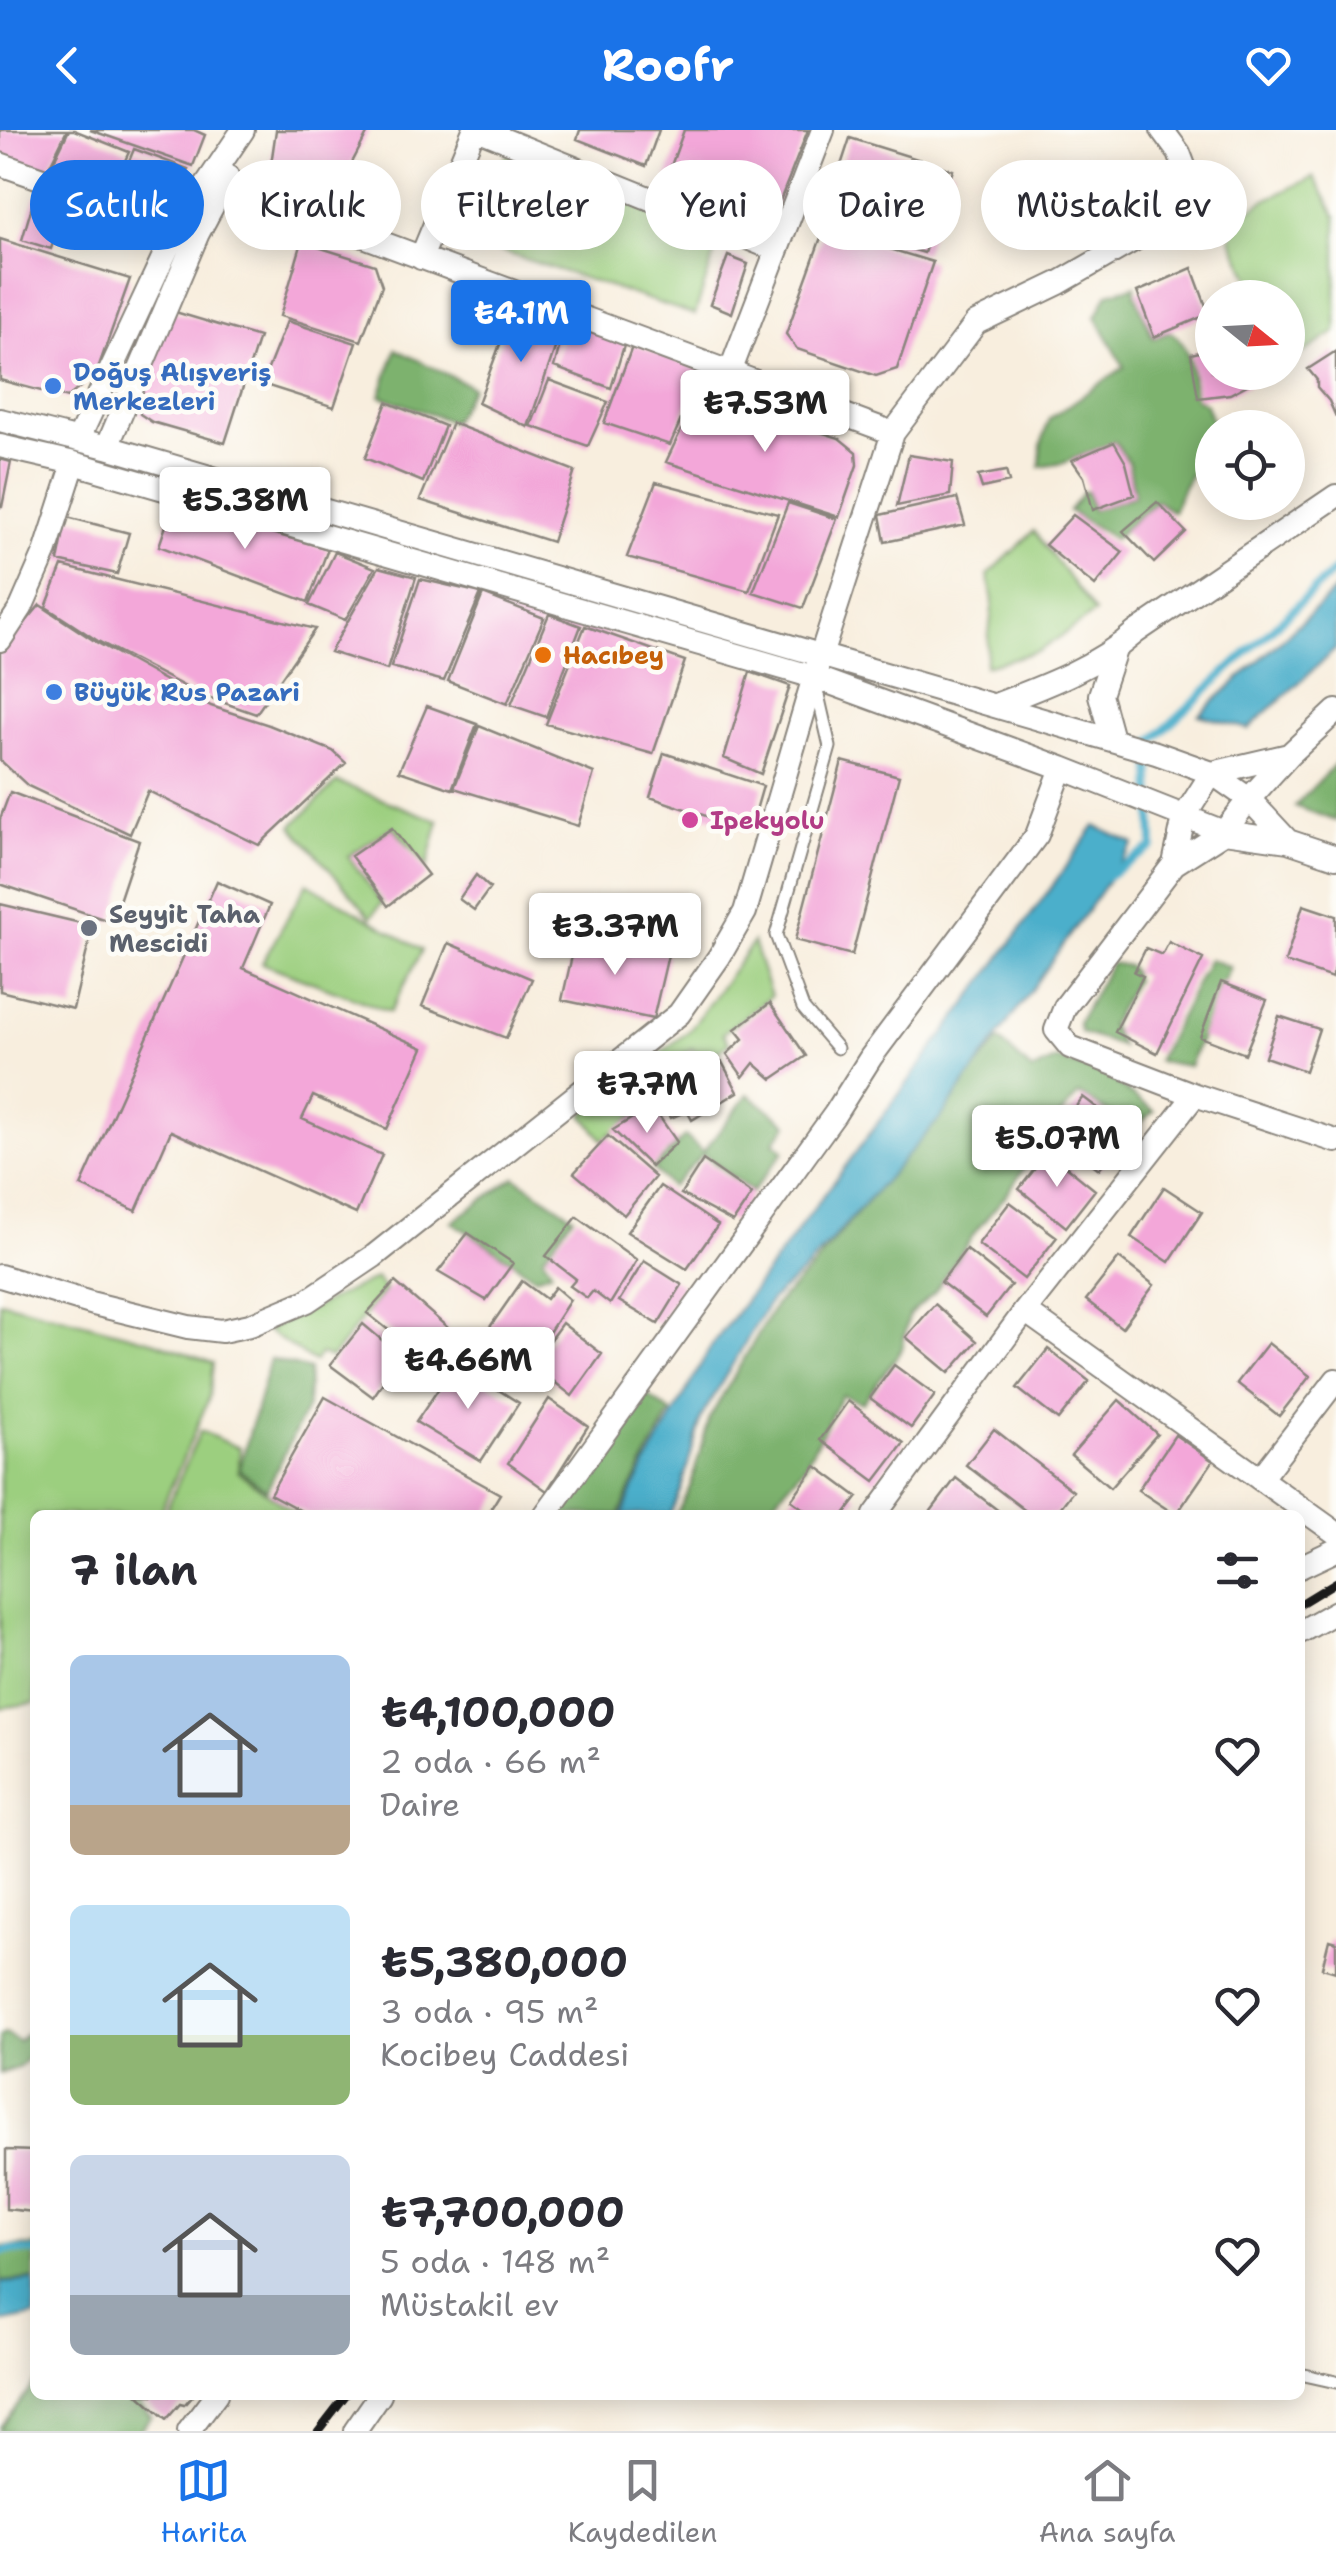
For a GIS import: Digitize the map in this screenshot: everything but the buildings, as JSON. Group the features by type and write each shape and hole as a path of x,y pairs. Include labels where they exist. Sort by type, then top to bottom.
{"street":[{"path":"204,202 243,130"},
{"path":"238,160 256,130"},
{"path":"421,258 477,130 645,197"},
{"path":"783,234 822,130"},
{"path":"0,1276 169,1323 222,1331 250,1325 307,1301 374,1256 679,1014 745,912 818,667 894,433 976,322 1059,282 1165,222 1200,208 1179,153 1162,130"},
{"path":"0,164 30,175"},
{"path":"204,210 224,184"},
{"path":"0,640 21,608 45,553 76,452 178,250"},
{"path":"108,448 181,250"},
{"path":"400,250 894,433"},
{"path":"730,372 777,250"},
{"path":"0,420 76,452 818,667 995,706 1156,753 1212,773 1248,799 1288,841"},
{"path":"0,446 76,452 108,448 818,667 1224,832 1288,841 1336,858"},
{"path":"995,706 1056,682 1115,650 1336,496"},
{"path":"1112,739 1100,695 1115,650"},
{"path":"1336,711 1248,799 1224,832 1174,864 1065,1007 1056,1030 1070,1047 1196,1095 1336,1141"},
{"path":"1174,864 1184,817 1212,773 1289,755"},
{"path":"550,1510 824,1130 871,1057 1037,835 1062,768"},
{"path":"880,1510 1025,1311 1196,1095"},
{"path":"1025,1311 1304,1510"},
{"path":"1260,1479 1336,1380"},
{"path":"1305,1511 1336,1533"},
{"path":"1305,1566 1336,1550"},
{"path":"1305,1629 1336,1612"},
{"path":"189,2431 212,2400"},
{"path":"356,2431 377,2400"}],"lane":[{"path":"818,667 830,746 776,935 802,1008 837,1048"},
{"path":"1305,2375 1336,2382"}],"green space":[{"path":"1314,177 1336,216 1336,332 1305,352 1305,280 1251,280 1237,250 1247,250 1247,212"},
{"path":"625,199 645,207 645,250 716,250 695,315 497,250 625,250"},
{"path":"1135,286 1153,338 1170,332 1183,344 1190,361 1195,398 1206,404 1208,410 1195,410 1195,467 1173,512 1156,501 1114,539 1069,511 1083,492 1087,492 1092,510 1134,496 1129,463 1115,442 1064,463 1040,467 1041,445 1049,419 1124,367 1096,317 1108,293"},
{"path":"396,349 472,387 452,422 380,396"},
{"path":"1034,531 1095,613 1039,651 985,666 993,601 988,575"},
{"path":"1336,763 1336,821 1295,806"},
{"path":"337,782 439,821 427,867 393,827 348,856 382,903 371,917 292,826"},
{"path":"307,883 422,950 390,1012 262,963"},
{"path":"753,942 771,996 723,1033 729,1043 704,1062 692,1048 647,1083 652,1102 603,1140 583,1115 690,1030"},
{"path":"1209,959 1230,967 1189,1066 1157,1061"},
{"path":"1111,963 1129,966 1135,980 1110,1025 1121,1046 1081,1033 1078,1023"},
{"path":"999,1040 1032,1071 1057,1059 1106,1075 1154,1111 1134,1128 1079,1094 1056,1120 933,1294 909,1315 902,1349 862,1403 842,1395 804,1467 766,1510 678,1510 690,1487 710,1417 775,1305 812,1268"},
{"path":"748,1094 788,1124 774,1142 784,1151 752,1192 703,1154 671,1187 653,1169 685,1136 703,1152"},
{"path":"515,1177 573,1216 543,1257 552,1271 535,1277 452,1222"},
{"path":"376,1278 385,1290 331,1358 320,1354 314,1362 266,1330"},
{"path":"0,1301 156,1342 213,1363 209,1398 161,1510 30,1510 30,1704 0,1708"},
{"path":"270,1359 309,1370 307,1407 267,1490 239,1470"},
{"path":"646,1394 671,1412 621,1510 561,1510"},
{"path":"200,1431 240,1448 238,1472 290,1510 166,1510"},
{"path":"30,2030 30,2055 20,2067 0,2074 0,2036 5,2034 18,2041"},
{"path":"30,2246 30,2279 0,2282 0,2247"},
{"path":"30,2388 30,2400 137,2400 151,2416 139,2431 0,2431"}],"water":[{"path":"1336,590 1336,649 1248,729 1199,715"},
{"path":"1095,826 1134,844 942,1116 807,1268 770,1301 702,1416 672,1510 624,1510 710,1348"},
{"path":"30,2280 30,2317 0,2323 0,2283"}],"waterway":[{"path":"1106,877 1153,847 1150,743 1336,569"},
{"path":"0,2252 30,2252"}],"railway":[{"path":"1305,1601 1336,1582"},
{"path":"318,2431 342,2400"}],"place":[{"name":"Doğuş Alışveriş Merkezleri","path":"53,386"},
{"name":"Hacıbey","path":"543,655"},
{"name":"Büyük Rus Pazari","path":"54,692"},
{"name":"Ipekyolu","path":"690,820"},
{"name":"Seyyit Taha Mescidi","path":"89,928"}]}
